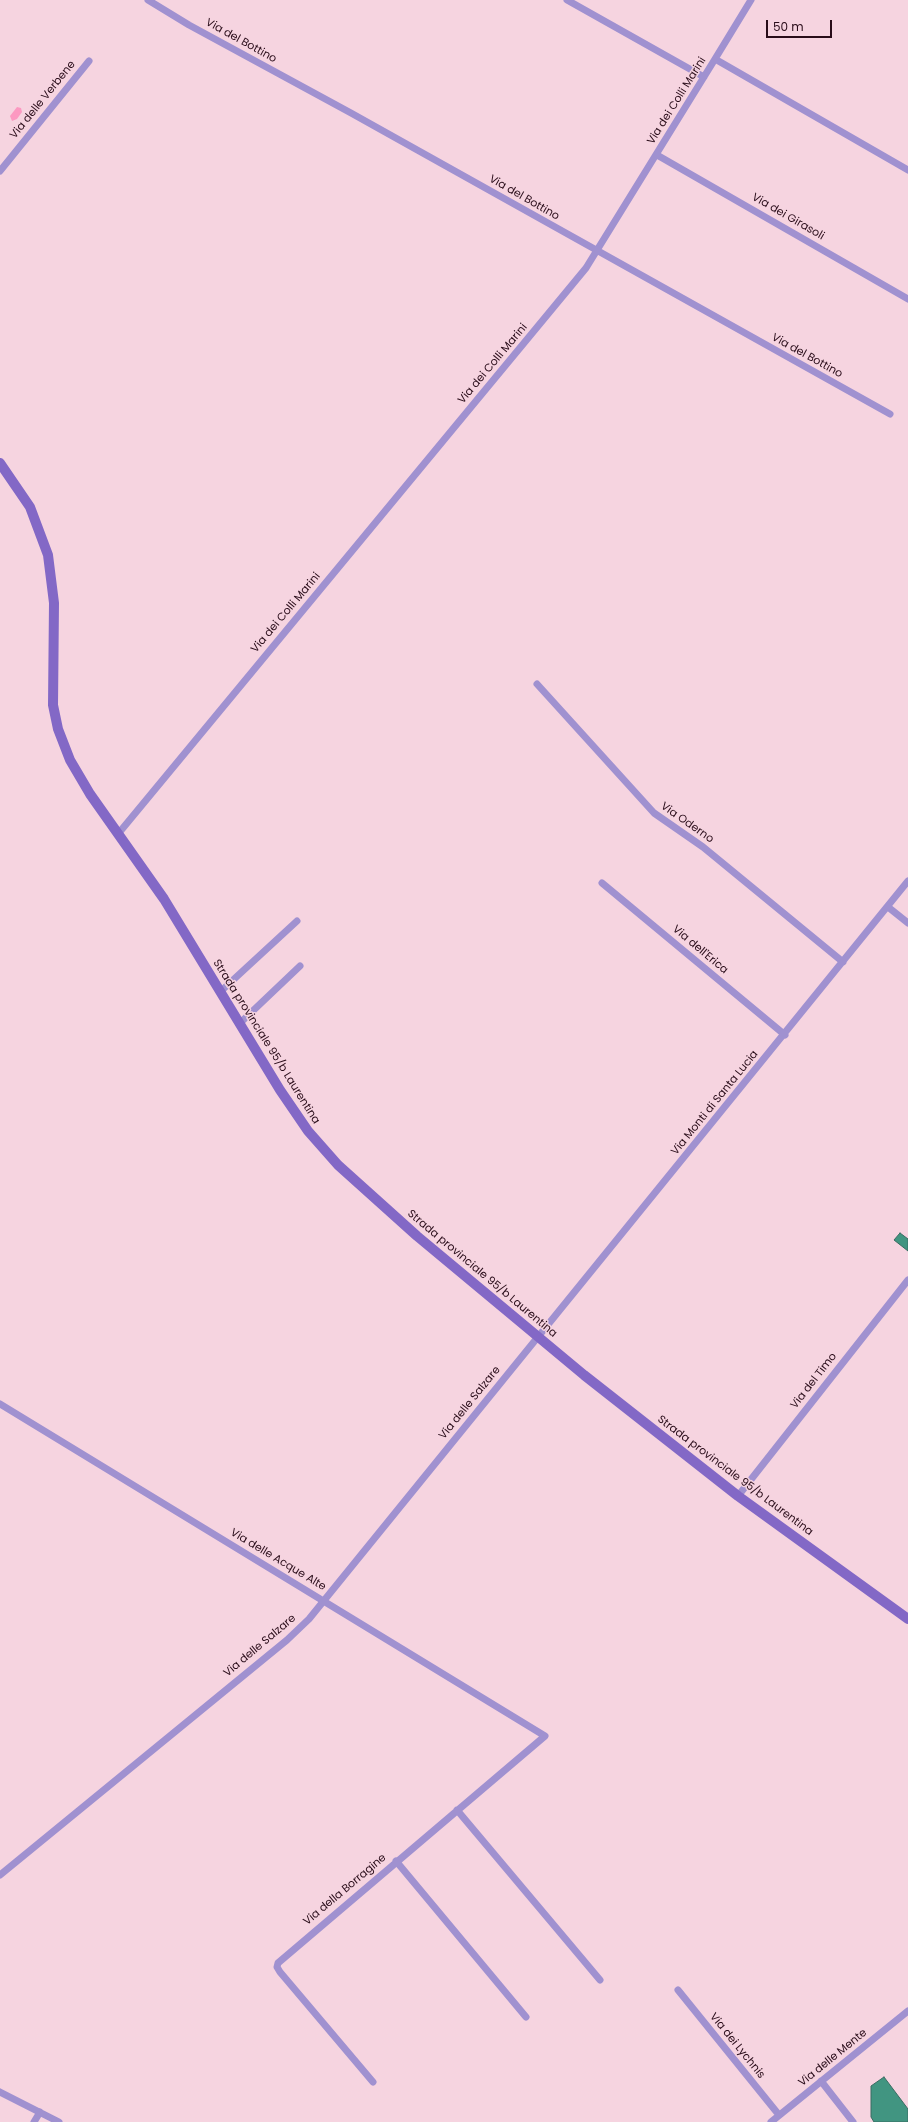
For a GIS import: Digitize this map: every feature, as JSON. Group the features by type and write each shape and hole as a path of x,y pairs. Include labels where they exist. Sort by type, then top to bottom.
{"main road":[{"name":"Strada provinciale 95/b Laurentina","path":"0,463 30,507 48,555 54,603 52,693 58,729 73,767 118,834 164,898 292,1108 327,1153 417,1236 612,1397 738,1496 908,1618"}],"street":[{"name":"Via del Bottino","path":"148,0 189,25 351,113 597,252 890,414"},
{"path":"567,0 704,78"},
{"path":"715,59 751,0"},
{"name":"Via dei Colli Marini","path":"118,834 597,252 715,59 908,170"},
{"name":"Via delle Verbene","path":"0,171 89,61"},
{"name":"Via dei Girasoli","path":"657,155 908,299"},
{"name":"Via Oderno","path":"536,684 654,813 703,847 843,962"},
{"name":"Via Monti di Santa Lucia","path":"538,1337 785,1035 908,881"},
{"name":"Via dell'Erica","path":"602,883 785,1035"},
{"path":"888,907 908,923"},
{"path":"220,992 297,921"},
{"path":"240,1024 300,966"},
{"name":"Via del Timo","path":"738,1496 908,1280"},
{"name":"Via delle Salzare","path":"0,1875 287,1640 305,1623 538,1337"},
{"name":"Via delle Acque Alte","path":"0,1404 545,1736"},
{"name":"Via della Borragine","path":"373,2082 280,1972 277,1965 282,1958 545,1736"},
{"path":"457,1810 600,1980"},
{"path":"396,1861 526,2017"},
{"name":"Via dei Lychnis","path":"678,1990 780,2115"},
{"name":"Via delle Mente","path":"771,2122 908,2011"},
{"path":"821,2081 853,2122"},
{"path":"0,2092 59,2122"},
{"path":"34,2122 40,2112"}],"shaded area":[{"path":"17,107 21,108 22,112 17,119 12,121 10,116"},
{"path":"900,1233 908,1239 908,1251 894,1240"},
{"path":"884,2077 908,2109 908,2122 874,2122 871,2117 871,2086"}]}
